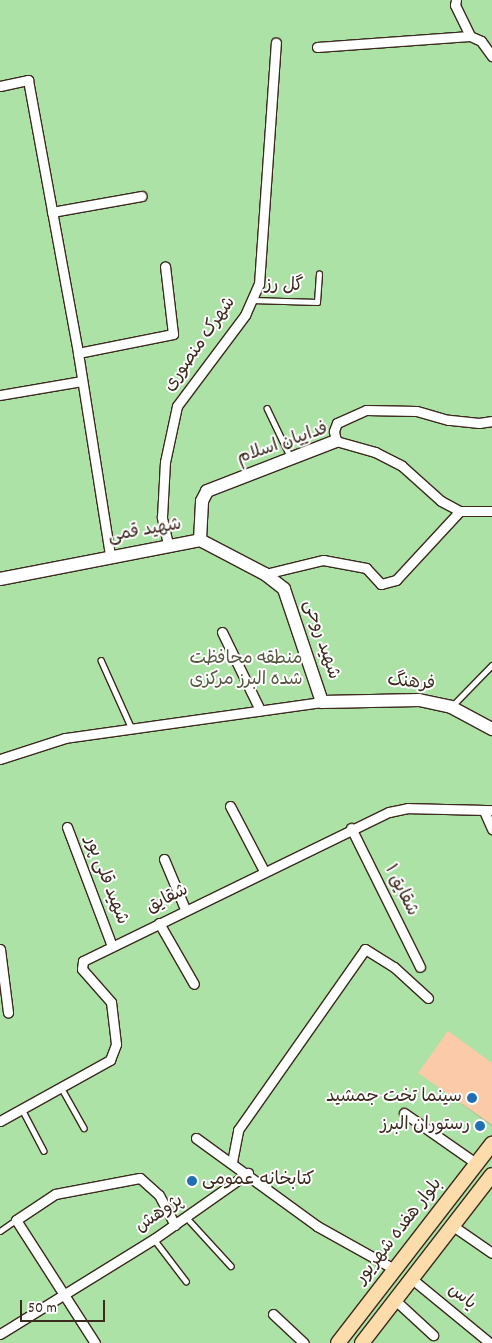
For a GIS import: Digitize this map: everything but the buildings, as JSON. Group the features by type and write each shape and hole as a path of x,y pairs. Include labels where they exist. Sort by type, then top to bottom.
{"main road":[{"name":"بلوار هفده شهریور","path":"338,1343 492,1144"},
{"path":"362,1343 491,1177"}],"street":[{"path":"456,0 455,5 470,36"},
{"path":"317,47 470,36 481,41 492,56"},
{"name":"شهرک منصوری","path":"168,544 162,517 164,462 177,406 245,315 259,284 276,44"},
{"path":"0,86 28,80 78,353 110,556"},
{"path":"52,212 142,196"},
{"path":"78,353 173,334 165,266"},
{"path":"0,395 82,382"},
{"path":"336,442 337,423 366,410 416,411 448,420 479,423 492,421"},
{"name":"فداییان اسلام","path":"200,540 202,502 208,490 336,442 375,452 402,466 441,501 460,511"},
{"path":"265,574 323,560 366,568 381,584 396,580 460,511 492,510"},
{"name":"شهید قمی","path":"0,579 168,544 200,540 265,574 284,589"},
{"name":"شهید روحی","path":"284,589 322,702"},
{"path":"222,632 260,710"},
{"name":"فرهنگ","path":"322,702 420,700 451,707 492,729"},
{"path":"0,759 66,738 322,702"},
{"path":"230,806 264,871"},
{"name":"شقایق","path":"0,1120 22,1110 110,1060 116,1044 111,1002 82,969 83,961 351,828 389,812 408,808 488,810"},
{"path":"488,810 492,828"},
{"name":"شهید قلی پور","path":"67,827 112,946"},
{"name":"شقایق ۱","path":"351,828 420,968"},
{"path":"164,859 185,909"},
{"path":"159,923 194,984"},
{"path":"0,949 8,1012"},
{"path":"232,1162 238,1130 365,949 394,967 428,998"},
{"path":"404,1113 477,1164"},
{"path":"196,1138 248,1173 316,1226 394,1269"},
{"name":"پژوهش","path":"0,1334 67,1295 154,1239 248,1173"},
{"path":"95,1343 67,1295 16,1220 55,1194 140,1178 159,1195 175,1225"},
{"path":"453,1226 492,1253"},
{"name":"یاس","path":"412,1279 490,1343"},
{"path":"395,1300 433,1335"},
{"path":"273,1314 304,1343"}],"lane":[{"name":"گل رز","path":"252,300 317,302 319,274"},
{"path":"267,408 291,460"},
{"path":"101,660 132,730"},
{"path":"451,707 492,665"},
{"path":"61,1088 84,1128"},
{"path":"22,1110 44,1151"},
{"path":"186,1218 231,1266"},
{"path":"0,1231 16,1220"},
{"path":"154,1239 186,1281"}],"green space":[{"name":"منطقه محافظت شده البرز مرکزی","path":"0,0 492,0 492,1343 0,1343"}],"place":[{"name":"سینما تخت جمشید","path":"472,1098"},
{"name":"رستوران البرز","path":"480,1126"},
{"name":"کتابخانه عمومی","path":"192,1181"}]}
